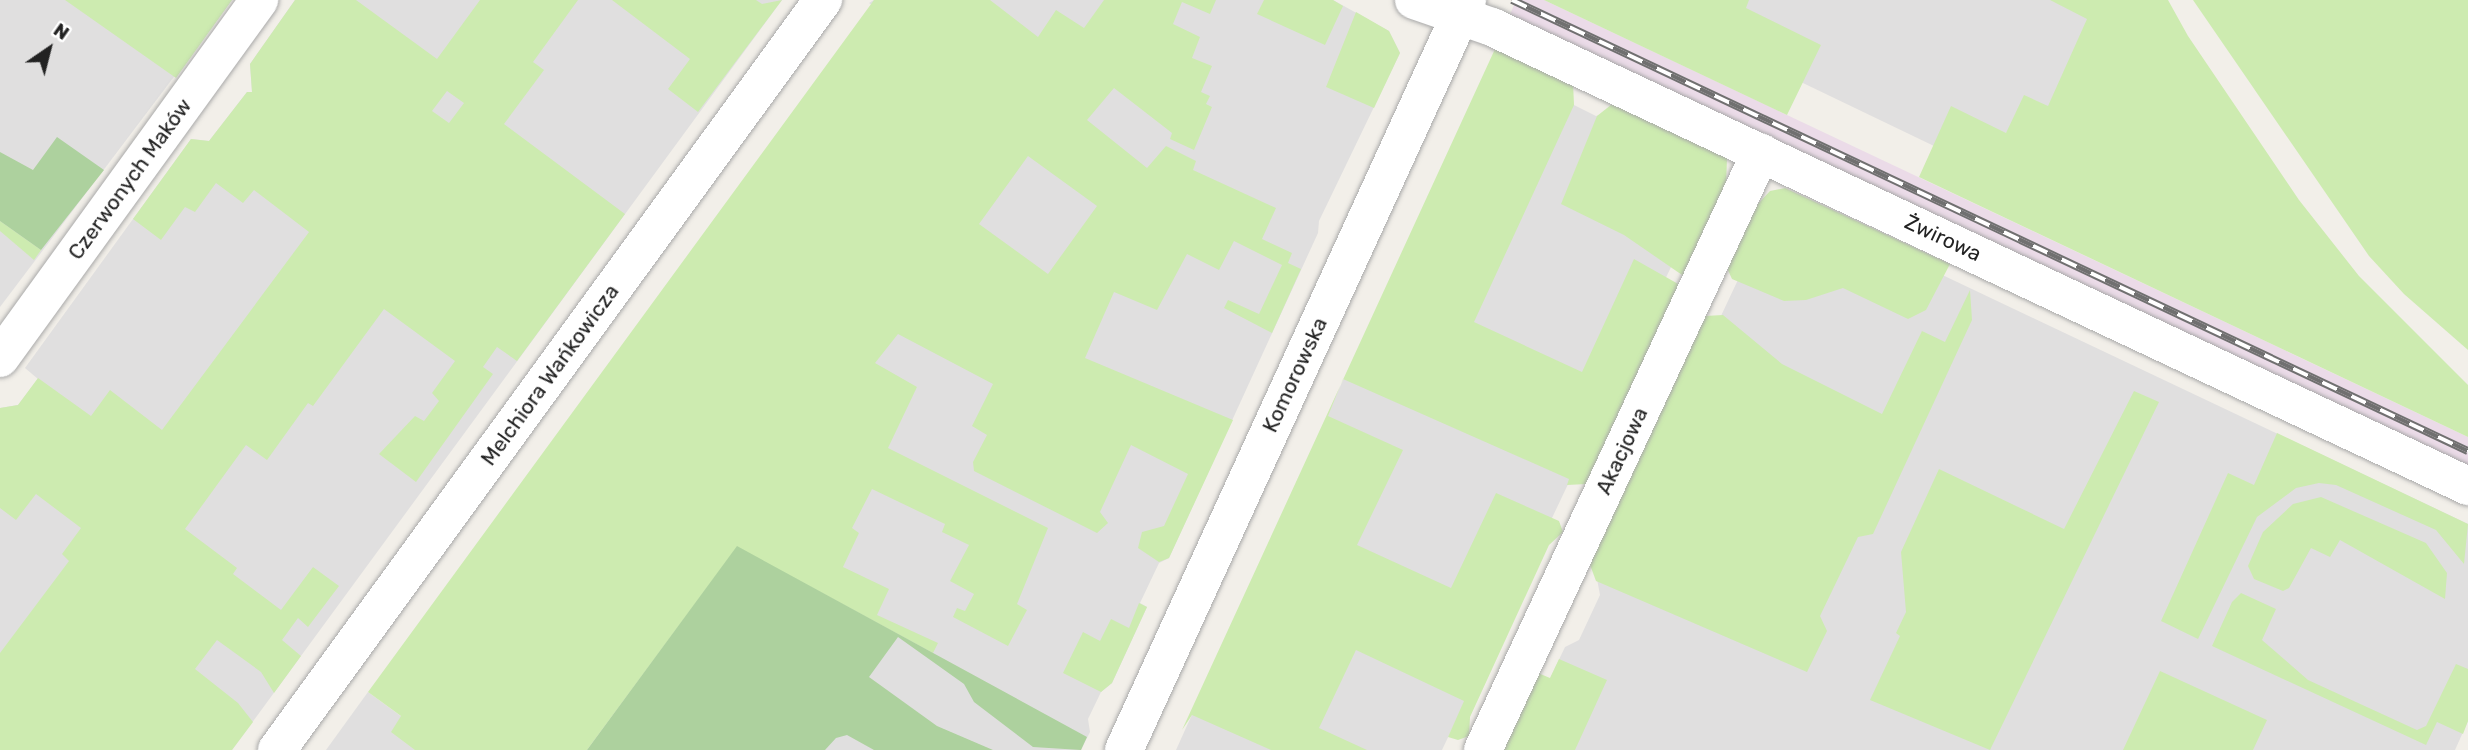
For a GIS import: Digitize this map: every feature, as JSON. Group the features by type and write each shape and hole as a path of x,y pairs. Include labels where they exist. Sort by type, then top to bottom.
{"street":[{"name":"Czerwonych Maków","path":"0,358 259,0"},
{"name":"Melchiora Wańkowicza","path":"277,750 823,0"},
{"name":"Żwirowa","path":"1414,0 1464,8 1761,152 2468,486"},
{"name":"Komorowska","path":"1124,750 1464,8"},
{"name":"Akacjowa","path":"1483,750 1761,152"}],"shaded area":[{"path":"0,0 232,0 0,307"},
{"path":"295,0 782,0 232,750 0,750 0,408 18,405 38,379 25,368 191,139 209,141 247,92 252,92 250,64"},
{"path":"874,0 1333,0 1389,31 1400,53 1319,221 1318,233 1169,558 1159,563 1140,603 1147,607 1112,683 1101,692 1088,719 1090,732 1081,750 587,750 1043,134 869,3"},
{"path":"1516,0 1544,0 2468,437 2468,466 1509,17"},
{"path":"1630,0 2146,0 2210,99 1934,146"},
{"path":"1572,94 1574,105 1596,116 1606,113 1671,267 1442,750 1176,750 1344,378"},
{"path":"1769,214 1915,262 2468,524 2468,721 2455,750 1516,750 1565,647 1579,640 1600,595 1597,579"},
{"path":"368,692 447,750 326,750"}],"green space":[{"path":"65,0 232,0 176,78"},
{"path":"295,0 356,0 437,59 480,0 578,0 533,62 544,70 504,124 625,214 517,361 497,347 483,367 493,374 416,482 379,454 415,416 424,421 439,401 432,393 455,361 384,309 313,406 308,403 267,460 246,445 185,529 237,568 233,574 281,610 313,567 339,586 308,627 298,618 282,640 301,656 274,693 261,672 217,640 195,669 238,703 253,722 232,750 0,750 0,653 69,561 62,554 81,528 36,494 16,520 0,508 0,408 18,405 38,378 91,416 110,390 162,430 309,232 254,190 243,203 216,183 195,212 185,207 161,240 133,219 191,139 209,141 247,92 252,92 250,64","holes":["447,91 464,103 449,123 432,111"]},
{"path":"612,0 756,0 762,4 782,0 698,112 668,89 690,59"},
{"path":"874,0 990,0 1038,37 1056,10 1084,28 1104,0 1216,0 1210,14 1182,2 1173,24 1200,37 1192,58 1212,66 1201,92 1210,96 1206,104 1212,107 1194,150 1170,139 1172,133 1114,88 1087,120 1147,168 1166,146 1196,161 1193,170 1276,208 1262,239 1292,253 1288,263 1301,269 1272,333 1224,308 1228,300 1259,314 1282,265 1234,241 1219,270 1187,254 1157,310 1114,292 1085,358 1233,420 1169,558 1159,562 1138,548 1142,532 1164,526 1188,474 1131,445 1100,512 1108,523 1097,533 974,471 973,462 987,435 972,426 993,384 898,334 875,363 917,387 888,448 1048,528 1017,604 1027,610 1008,646 953,617 957,608 965,611 974,594 950,581 969,545 942,532 945,524 872,489 852,528 859,533 843,567 889,589 877,615 938,643 933,653 737,547 587,750 415,750 391,732 401,716 368,692","holes":["1028,156 1097,206 1048,274 979,224"]},
{"path":"1264,0 1333,0 1343,6 1325,45 1257,14"},
{"path":"1544,0 1749,0 1746,8 1821,45 1787,115"},
{"path":"2050,0 2168,0 2188,36 2299,200 2359,276 2468,385 2468,437 1919,177 1951,106 2006,133 2024,95 2048,106 2087,19"},
{"path":"2193,0 2468,0 2468,350 2404,294 2369,256"},
{"path":"1356,12 1389,31 1400,53 1374,108 1326,87"},
{"path":"1495,49 1573,82 1574,105 1474,322 1582,372 1634,259 1680,285 1586,484 1567,485 1569,479 1343,379"},
{"path":"1616,101 1727,158 1726,187 1685,277 1624,235 1561,204 1597,116"},
{"path":"57,137 104,170 41,250 0,221 0,152 33,170"},
{"path":"1785,188 1950,264 1926,310 1908,319 1843,288 1806,300 1784,301 1732,279 1727,268 1756,206 1770,191"},
{"path":"0,221 41,250 34,260 0,231"},
{"path":"1970,290 1972,320 1873,534 1858,537 1820,616 1827,631 1807,672 1596,581 1589,562 1705,316 1723,315 1782,364 1882,414 1922,331 1945,342"},
{"path":"1341,385 1328,416 1403,450 1357,545 1451,588 1496,493 1559,521 1563,532 1549,545 1470,717 1469,736 1458,740 1448,737 1464,701 1356,650 1319,728 1367,750 1271,750 1192,715 1182,730"},
{"path":"2134,391 2159,402 1990,750 1870,700 1900,636 1896,633 1906,612 1901,552 1939,469 2064,529"},
{"path":"2277,433 2468,524 2464,564 2436,530 2336,485 2319,483 2296,488 2257,517 2198,639 2161,621 2228,473 2254,485"},
{"path":"2321,497 2426,543 2447,573 2445,599 2340,540 2330,557 2311,548 2289,588 2283,591 2254,579 2248,566 2263,532 2293,504"},
{"path":"737,546 1087,737 1081,750 1033,747 974,702 964,684 898,637 869,677 937,726 993,750 874,750 847,735 836,738 825,750 587,750"},
{"path":"2241,593 2276,609 2262,640 2308,680 2417,730 2426,726 2456,664 2468,669 2468,721 2463,734 2437,722 2426,745 2212,646 2232,602"},
{"path":"1139,603 1147,607 1112,683 1101,692 1063,673 1083,632 1100,641 1111,619 1129,628"},
{"path":"1559,659 1607,680 1575,750 1502,750 1538,673 1550,678"},
{"path":"2160,671 2267,720 2253,750 2123,750"}],"railway":[{"path":"1512,0 2468,451"}]}
